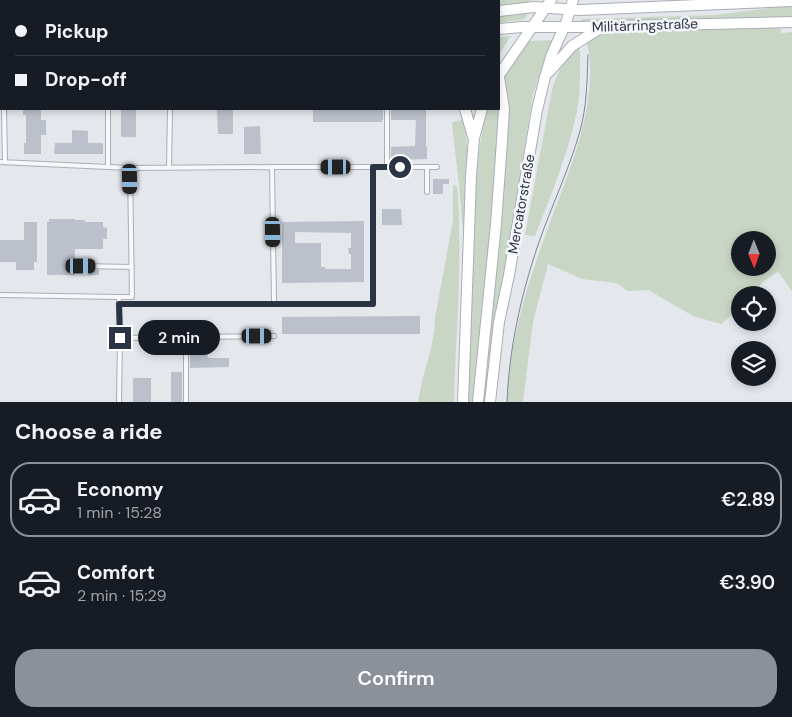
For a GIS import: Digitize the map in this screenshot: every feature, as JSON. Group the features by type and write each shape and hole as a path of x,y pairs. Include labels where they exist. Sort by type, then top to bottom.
{"main road":[{"path":"615,0 639,8"},
{"name":"Militärringstraße","path":"500,11 534,7 564,11 792,1"},
{"path":"478,402 496,224 502,141 504,109 500,73 531,28 564,11"},
{"name":"Militärringstraße","path":"500,29 531,28 564,11 603,26 792,22"},
{"name":"Mercatorstraße","path":"490,402 499,322 537,110 564,11"},
{"path":"545,77 572,46 603,26"},
{"path":"465,110 474,138"},
{"path":"463,402 471,176 474,138 482,110"}],"lane":[{"path":"4,110 2,162 130,168 437,167"},
{"path":"108,110 108,166"},
{"path":"169,167 170,110"},
{"path":"386,167 387,110"},
{"path":"272,167 274,304"},
{"path":"119,304 373,304 373,167"},
{"path":"427,167 427,192"},
{"path":"0,295 132,298 130,168"},
{"path":"81,266 132,266"},
{"path":"119,297 119,402"},
{"path":"120,338 274,336"},
{"path":"186,337 186,402"}],"green space":[{"path":"500,0 535,0 500,6"},
{"path":"792,5 792,17 580,22 582,19 715,15"},
{"path":"527,13 525,19 500,23 500,15"},
{"path":"778,26 782,33 792,32 792,291 779,273 776,273 776,231 731,231 731,276 771,276 760,286 731,286 731,316 721,324 693,316 648,290 628,291 616,283 582,279 548,264 533,322 523,402 507,402 511,361 522,306 575,154 585,117 590,79 590,65 586,42 600,35 618,31"},
{"path":"511,36 500,53 500,37"},
{"path":"554,40 533,95 485,402 508,110 504,76 528,41"},
{"path":"579,47 579,99 568,146 535,236 525,235 552,90 562,66"},
{"path":"488,110 500,110 476,402 467,402 476,164"},
{"path":"462,120 468,161 463,232 452,124"},
{"path":"453,185 457,186 459,213 454,402 418,402 433,338 453,220"}],"building":[{"path":"23,110 41,110 41,120 46,120 46,135 41,135 41,154 24,154 26,115 23,115"},
{"path":"121,110 136,110 136,137 121,137"},
{"path":"217,110 233,110 233,134 218,134"},
{"path":"313,110 383,110 382,122 313,122"},
{"path":"391,110 426,110 427,159 391,160 391,147 415,146 416,120 391,120"},
{"path":"260,126 261,154 244,154 244,127"},
{"path":"72,130 88,131 88,143 103,143 103,154 54,154 55,143 72,143"},
{"path":"433,179 449,179 449,184 443,184 443,194 433,194"},
{"path":"382,209 401,209 402,225 382,225"},
{"path":"49,219 103,222 103,227 107,228 107,239 103,239 103,249 75,249 75,275 47,275 47,222 49,222"},
{"path":"364,221 364,282 282,283 282,222","holes":["295,232 351,233 351,248 348,248 349,254 351,254 351,269 325,269 325,267 321,267 321,243 295,243"]},
{"path":"24,222 37,222 37,262 34,262 34,270 16,270 16,262 0,262 0,240 24,240"},
{"path":"88,270 99,270 99,275 89,275"},
{"path":"420,316 420,334 282,334 282,317"},
{"path":"190,341 208,341 208,358 229,358 229,367 190,368"},
{"path":"171,372 182,372 182,402 171,402"},
{"path":"133,378 151,378 151,402 133,402"}],"tram line":[{"path":"507,402 513,342 526,283 543,231 576,146 582,122 588,55"}],"route":[{"path":"120,338 119,304 373,304 373,167 400,167"}]}
